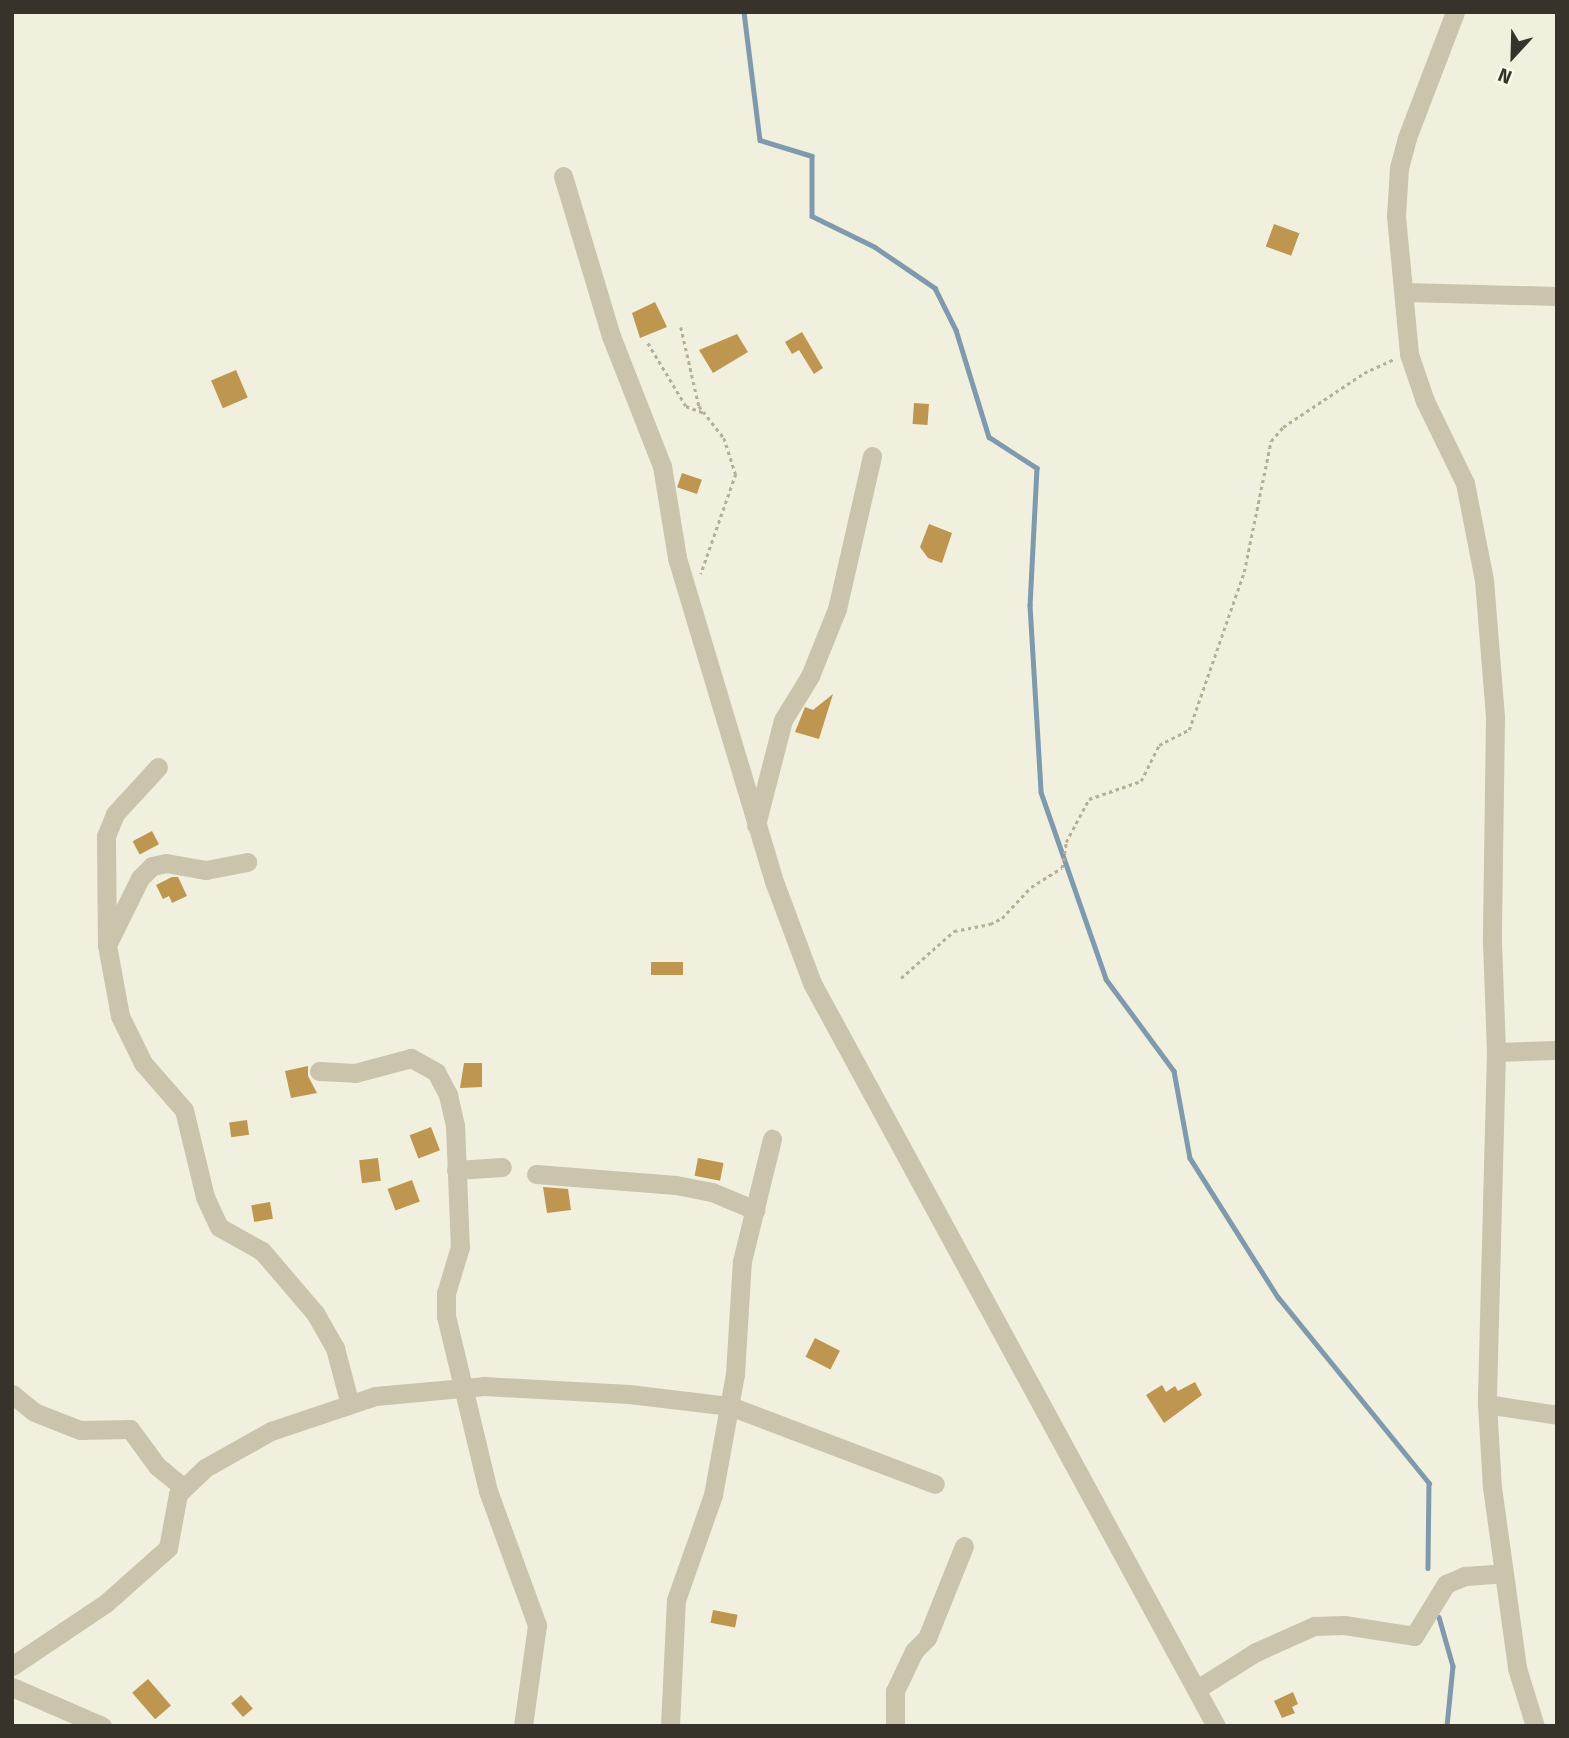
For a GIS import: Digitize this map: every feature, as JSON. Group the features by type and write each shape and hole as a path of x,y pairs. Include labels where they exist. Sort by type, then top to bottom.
{"street":[{"path":"1455,12 1399,168 1396,216 1406,292 1409,354 1425,401 1465,483 1483,580 1494,717 1492,942 1496,1052 1488,1404 1492,1488 1517,1668 1535,1726"},
{"path":"563,176 611,336 662,466 677,558 756,825 812,983 842,1044 935,1204 1216,1726"},
{"path":"1406,292 1557,296"},
{"path":"756,825 783,720 810,677 837,609 872,456"},
{"path":"158,767 108,828 107,945 120,1016 143,1063 184,1110 211,1213 219,1227 262,1251 315,1313 335,1348 349,1401"},
{"path":"107,945 140,878 152,866 166,863 206,870 247,862"},
{"path":"1496,1052 1557,1050"},
{"path":"319,1071 355,1073 411,1058 429,1065 443,1081 453,1110 460,1247 445,1302 459,1385 492,1503 537,1625 523,1726"},
{"path":"670,1726 676,1600 710,1508 730,1406 742,1261 772,1139"},
{"path":"456,1170 502,1167"},
{"path":"536,1174 676,1185 712,1192 755,1210"},
{"path":"12,1666 106,1602 168,1548 183,1488 205,1468 271,1431 349,1401 459,1385 629,1394 730,1406 935,1483"},
{"path":"12,1394 34,1412 80,1430 130,1429 157,1466 183,1488"},
{"path":"1488,1404 1557,1415"},
{"path":"895,1726 895,1691 914,1651 928,1638 964,1546"},
{"path":"1197,1689 1256,1651 1314,1626 1344,1625 1414,1636 1446,1584 1465,1576 1504,1573"},
{"path":"12,1687 102,1726"}],"path":[{"path":"681,327 690,352 696,396 704,413 724,438 736,474 701,576"},
{"path":"648,343 686,406 704,413"},
{"path":"901,978 954,930 1002,918 1031,887 1062,868 1066,842 1089,799 1141,781 1159,745 1189,730 1244,572 1271,440 1283,427 1364,373 1409,354"}],"building":[{"path":"1274,224 1299,233 1291,256 1266,247"},
{"path":"655,302 667,327 640,338 632,313"},
{"path":"802,332 823,368 814,374 799,350 792,354 785,342"},
{"path":"737,334 748,352 713,373 699,350"},
{"path":"236,370 248,398 223,408 211,381"},
{"path":"914,403 929,404 927,425 913,424"},
{"path":"682,473 702,480 697,494 677,487"},
{"path":"929,524 952,533 942,563 928,558 920,547"},
{"path":"833,694 819,739 795,732 805,707 813,710"},
{"path":"152,831 159,844 140,855 133,841"},
{"path":"178,877 187,896 172,903 169,896 163,899 156,885"},
{"path":"651,962 683,962 683,975 651,975"},
{"path":"464,1063 482,1063 482,1087 460,1088"},
{"path":"308,1066 308,1076 317,1093 291,1098 285,1071"},
{"path":"247,1120 249,1135 231,1137 229,1123"},
{"path":"431,1127 440,1150 418,1159 410,1135"},
{"path":"378,1158 381,1181 362,1183 359,1160"},
{"path":"698,1158 724,1163 720,1181 695,1176"},
{"path":"412,1180 420,1202 395,1211 388,1189"},
{"path":"543,1187 568,1189 571,1210 547,1213"},
{"path":"270,1202 273,1219 254,1222 251,1205"},
{"path":"815,1338 840,1351 830,1369 805,1357"},
{"path":"1195,1382 1202,1395 1164,1423 1146,1395 1162,1385 1166,1392 1175,1386 1178,1391"},
{"path":"713,1610 738,1615 735,1628 711,1623"},
{"path":"148,1679 171,1705 155,1719 132,1693"},
{"path":"1293,1692 1298,1704 1292,1707 1295,1713 1282,1718 1274,1701"},
{"path":"241,1695 253,1709 243,1717 231,1704"}],"waterway":[{"path":"744,12 760,140 812,156 812,216 875,247 935,288 956,330 989,437 1037,468 1030,605 1041,792 1106,979 1174,1071 1190,1158 1278,1297 1429,1483 1428,1568"},
{"path":"1439,1617 1453,1666 1447,1726"}]}
